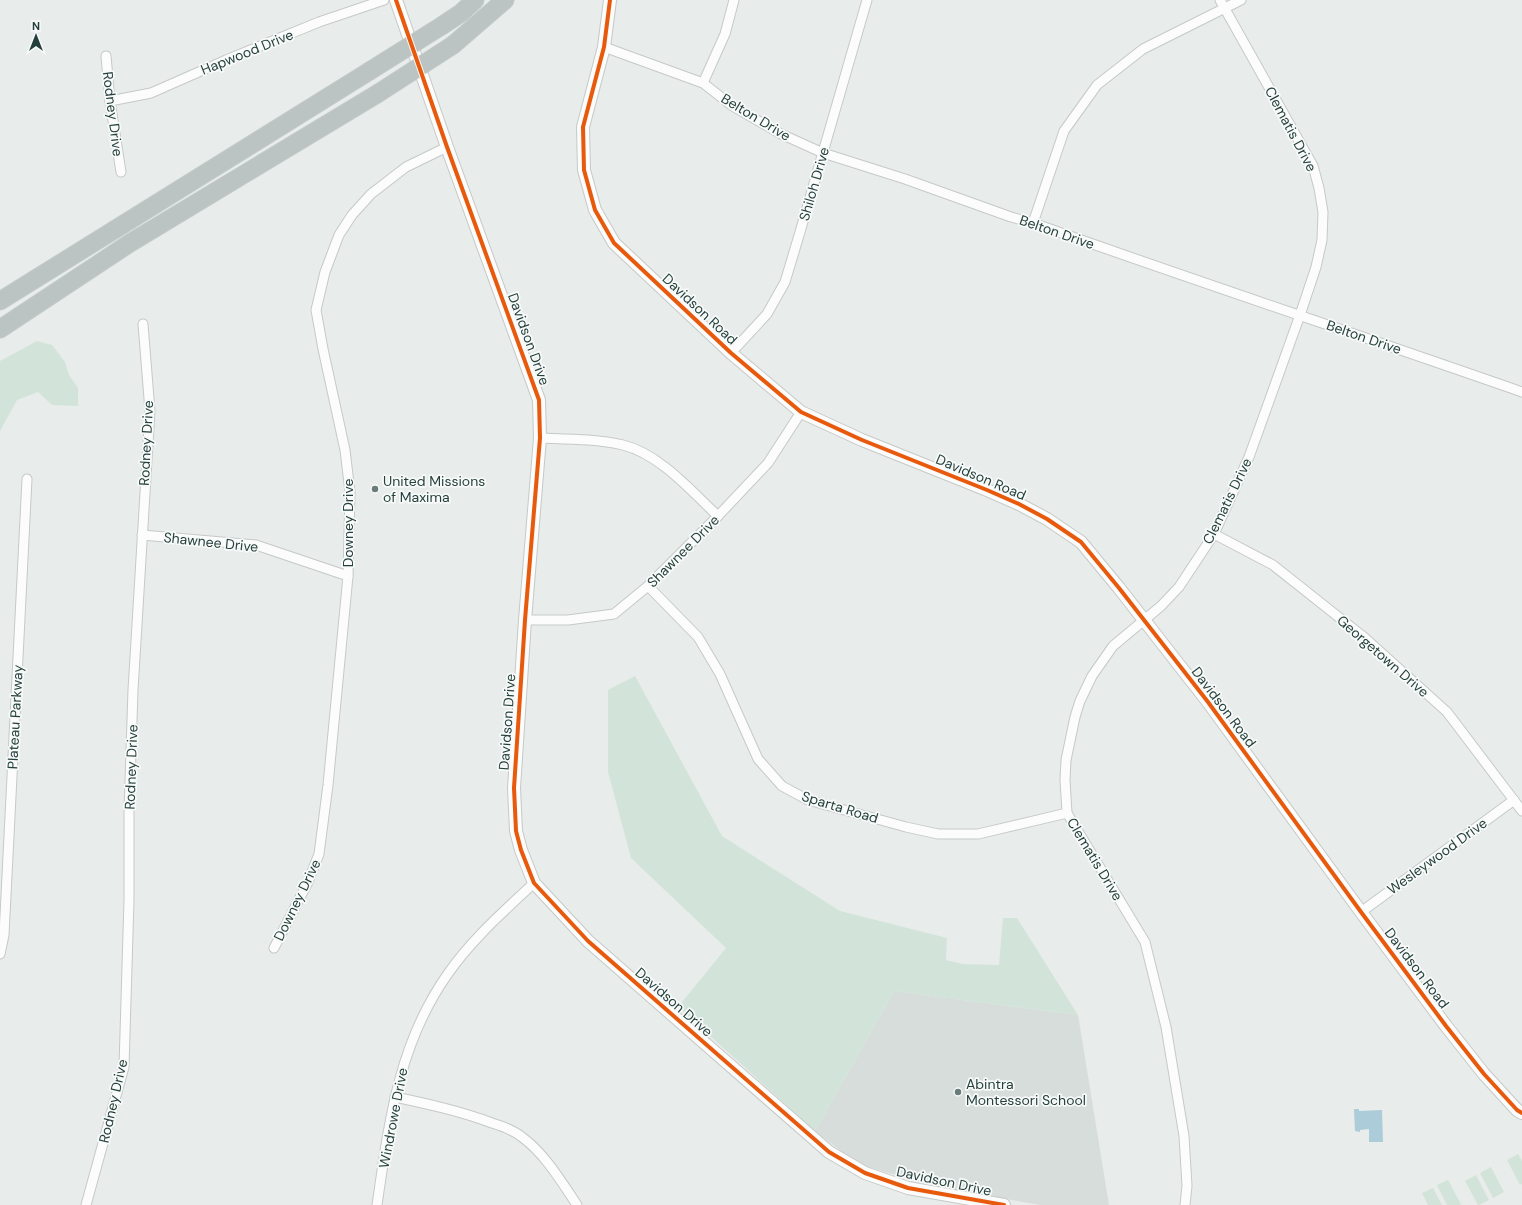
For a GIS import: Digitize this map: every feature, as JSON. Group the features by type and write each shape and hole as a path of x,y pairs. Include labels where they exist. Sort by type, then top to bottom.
{"highway":[{"path":"0,301 443,25 461,13 475,0"},
{"path":"0,329 130,243 377,94 453,44 505,0"}],"street":[{"name":"Hapwood Drive","path":"110,101 151,93 226,60 312,25 384,0"},
{"name":"Davidson Drive","path":"396,0 447,147 539,400 540,438 525,620 514,788 516,831 521,850 534,883 588,941 829,1152 865,1173 908,1188 1004,1205"},
{"name":"Davidson Road","path":"610,0 604,48 583,127 584,170 595,210 614,243 731,353 801,412 862,440 1020,504 1047,519 1081,542 1094,556 1208,702 1361,912 1484,1074 1517,1110 1522,1113"},
{"path":"703,83 725,34 734,0"},
{"name":"Shiloh Drive","path":"731,353 767,314 785,282 867,0"},
{"name":"Clematis Drive","path":"1185,1205 1187,1186 1184,1136 1166,1027 1145,942 1067,813 1065,780 1066,760 1073,722 1080,701 1092,676 1113,646 1161,606 1178,587 1214,534 1250,457 1316,267 1322,240 1323,212 1313,166 1220,0"},
{"path":"1033,223 1064,131 1097,85 1143,49 1241,0"},
{"name":"Belton Drive","path":"604,48 703,83 731,105 774,130 823,153 905,179 1011,217 1033,223 1522,392"},
{"name":"Rodney Drive","path":"106,56 110,101 121,172"},
{"name":"Downey Drive","path":"274,948 308,882 319,854 328,785 348,576 350,492 346,450 323,349 316,310 325,272 339,235 352,215 371,194 406,167 447,147"},
{"name":"Rodney Drive","path":"86,1205 124,1067 133,690 150,411 143,324"},
{"name":"Shawnee Drive","path":"525,620 568,620 614,614 648,586 718,516 768,463 801,412"},
{"path":"540,438 586,440 624,445 648,456 667,468 718,516"},
{"name":"Plateau Parkway","path":"0,954 4,935 28,479"},
{"name":"Georgetown Drive","path":"1214,534 1273,565 1365,638 1447,712 1522,811"},
{"name":"Shawnee Drive","path":"142,535 256,545 348,576"},
{"name":"Sparta Road","path":"648,586 698,637 720,674 758,759 782,786 808,800 906,827 938,834 978,834 1067,813"},
{"name":"Wesleywood Drive","path":"1361,912 1514,800"},
{"name":"Windrowe Drive","path":"377,1205 395,1097 407,1053 424,1013 447,975 488,926 534,883"},
{"path":"395,1097 438,1106 477,1117 509,1129 522,1137 550,1164 577,1205"}],"shaded area":[{"path":"894,991 1078,1015 1109,1205 1041,1205 941,1188 858,1164 815,1131"}],"green space":[{"path":"37,341 52,345 65,362 69,375 78,388 78,406 52,405 38,392 17,400 0,431 0,361"},
{"path":"635,676 722,836 840,911 947,938 946,960 963,964 999,965 1003,918 1017,918 1078,1015 894,991 815,1131 678,1007 726,948 631,858 608,772 608,690"},
{"path":"1518,1154 1522,1161 1522,1184 1520,1185 1507,1160"},
{"path":"1491,1167 1504,1192 1493,1198 1480,1173"},
{"path":"1476,1175 1489,1200 1479,1205 1465,1181"},
{"path":"1448,1180 1461,1204 1460,1205 1447,1205 1437,1185"},
{"path":"1433,1188 1442,1205 1428,1205 1422,1193"}],"water":[{"path":"1354,1109 1359,1109 1359,1111 1382,1110 1383,1142 1369,1142 1369,1129 1360,1130 1360,1132 1355,1131"}],"cycle path":[{"path":"396,0 447,147 539,400 540,438 525,620 514,788 516,831 521,850 534,883 588,941 829,1152 865,1173 908,1188 1004,1205"},
{"path":"610,0 604,47 583,127 584,170 595,210 614,243 731,353 801,412 862,440 1019,504 1047,519 1081,542 1208,702 1446,1026 1484,1074 1517,1110 1522,1113"}],"place":[{"name":"United Missions of Maxima","path":"375,489"},
{"name":"Abintra Montessori School","path":"958,1092"}]}
